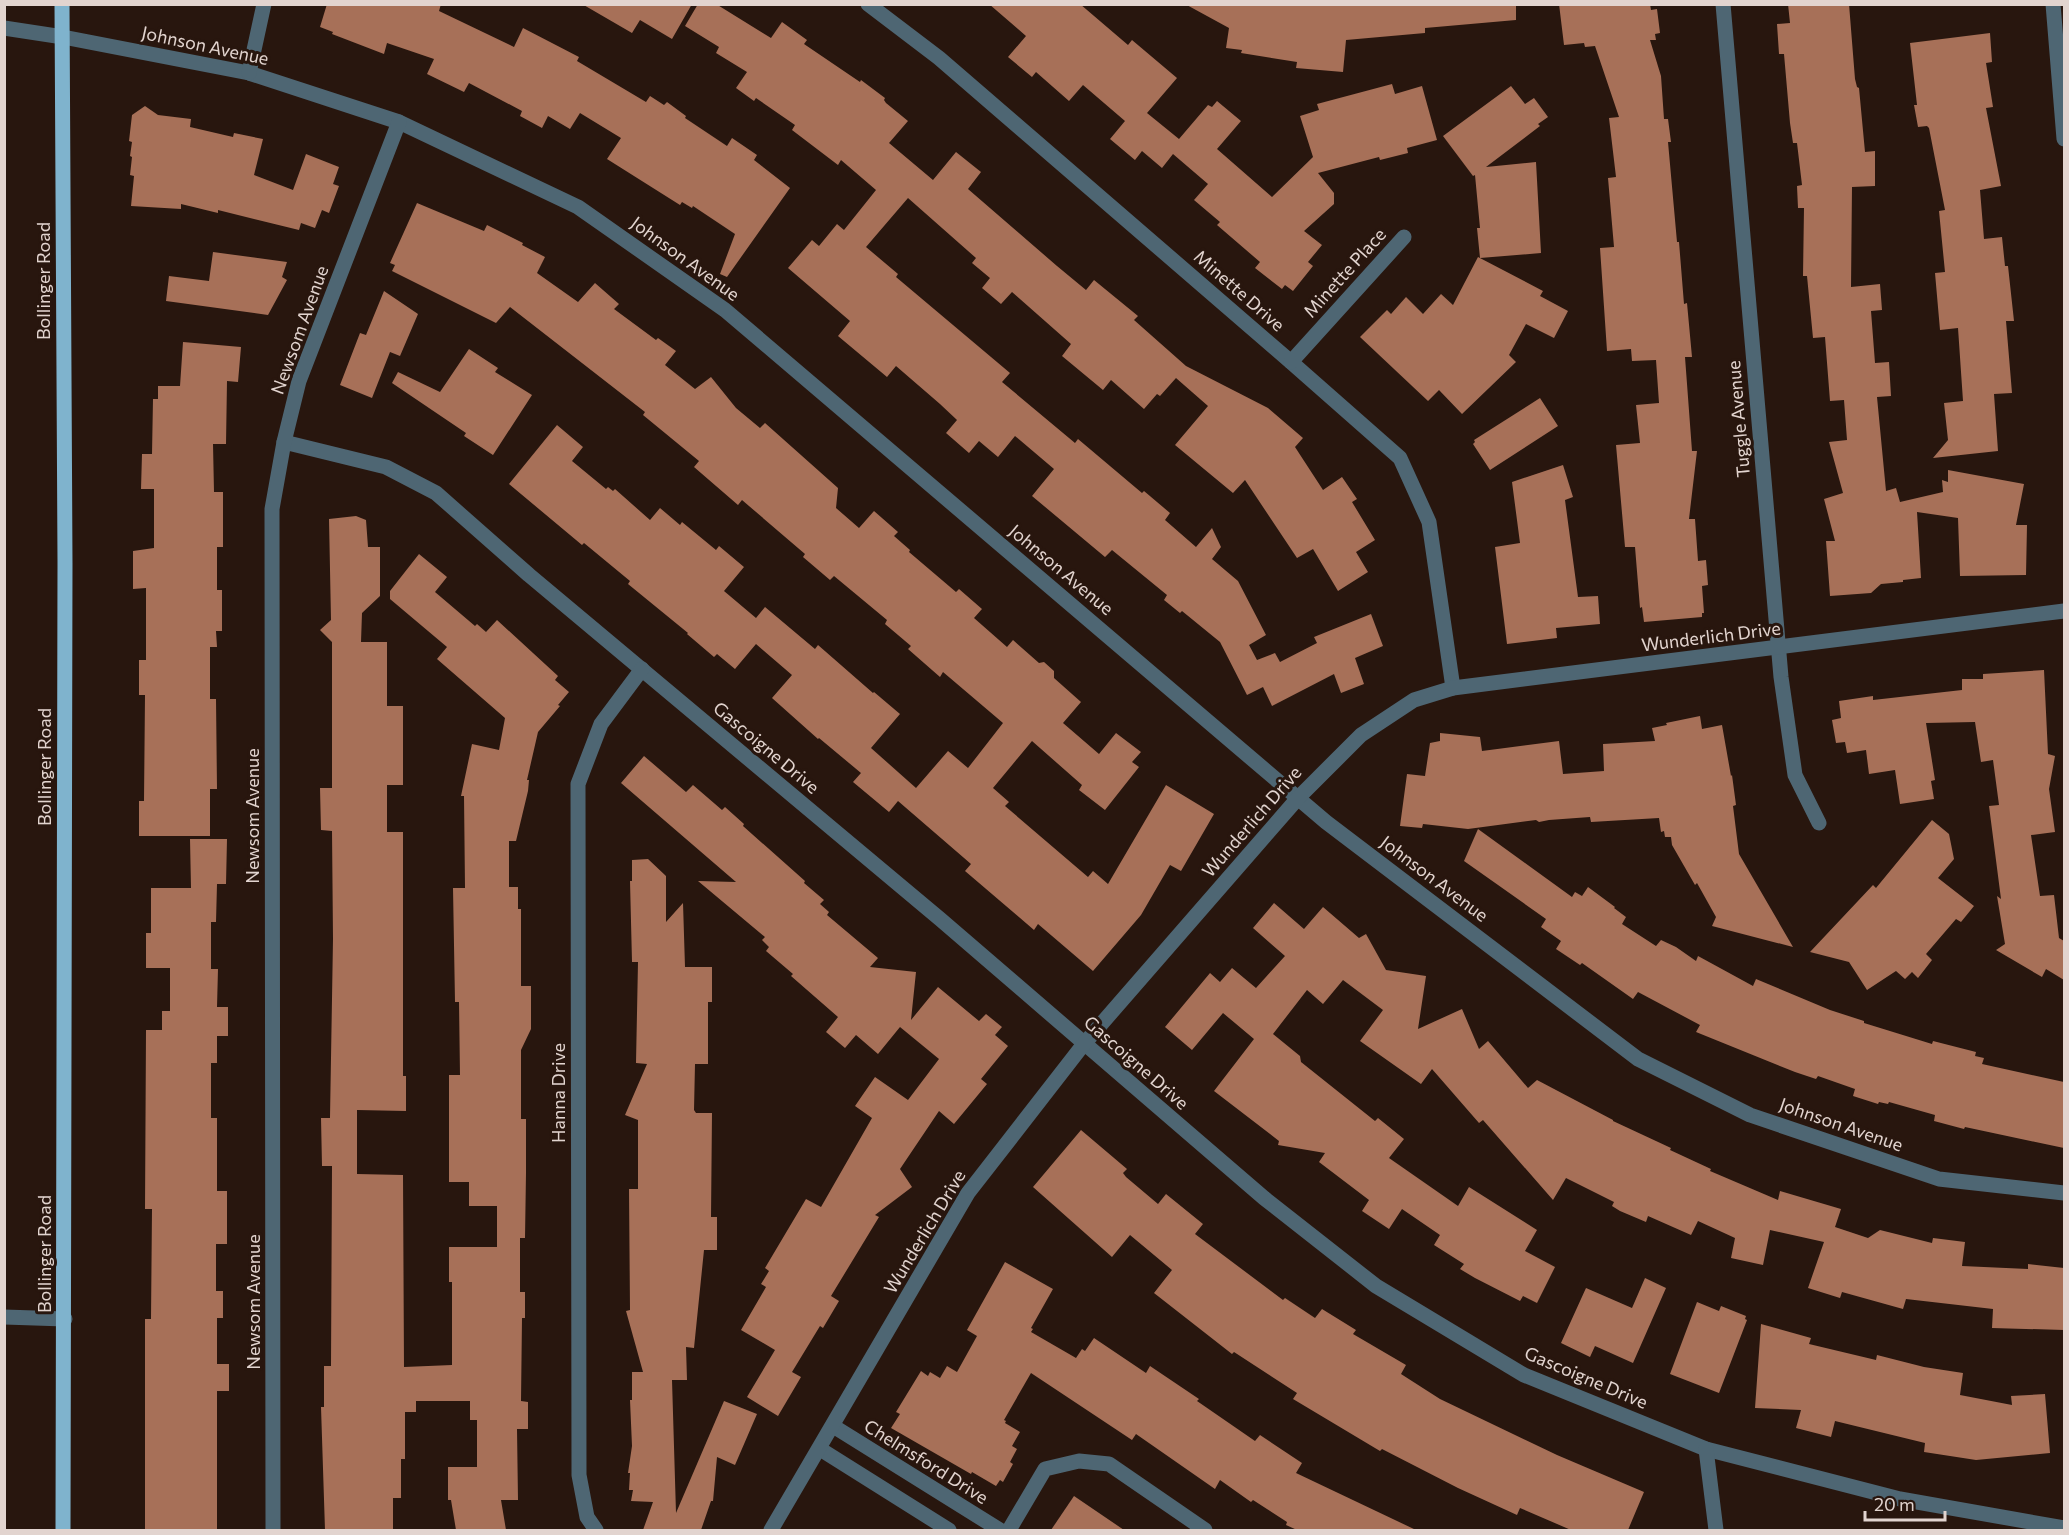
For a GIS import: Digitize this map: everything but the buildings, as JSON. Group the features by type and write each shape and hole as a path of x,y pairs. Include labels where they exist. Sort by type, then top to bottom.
{"main road":[{"name":"Bollinger Road","path":"62,4 65,1319 63,1530"}],"street":[{"path":"249,73 264,4"},
{"name":"Minette Drive","path":"868,4 939,58 1400,458 1429,522 1453,688"},
{"name":"Tuggle Avenue","path":"1723,4 1778,648 1795,775 1819,823"},
{"path":"2053,4 2064,140"},
{"name":"Johnson Avenue","path":"4,28 63,37 249,73 399,122 578,207 724,310 1333,827 1638,1059 1750,1115 1939,1179 2064,1192"},
{"name":"Newsom Avenue","path":"273,1530 272,509 284,442 299,381 399,122"},
{"name":"Minette Place","path":"1291,362 1404,237"},
{"name":"Gascoigne Drive","path":"284,442 386,467 436,493 529,575 931,912 1083,1045 1264,1198 1376,1286 1524,1375 1706,1449 1900,1499 2064,1528"},
{"name":"Wunderlich Drive","path":"771,1530 968,1193 1083,1045 1298,798 1361,735 1414,700 1453,688 2064,611"},
{"name":"Hanna Drive","path":"596,1530 587,1518 579,1475 578,784 601,724 642,669"},
{"path":"4,1317 65,1319"},
{"name":"Chelmsford Drive","path":"833,1426 1000,1530"},
{"path":"820,1449 950,1530"},
{"path":"1706,1449 1716,1530"},
{"path":"1009,1530 1046,1469 1079,1461 1109,1464 1205,1530"}]}
